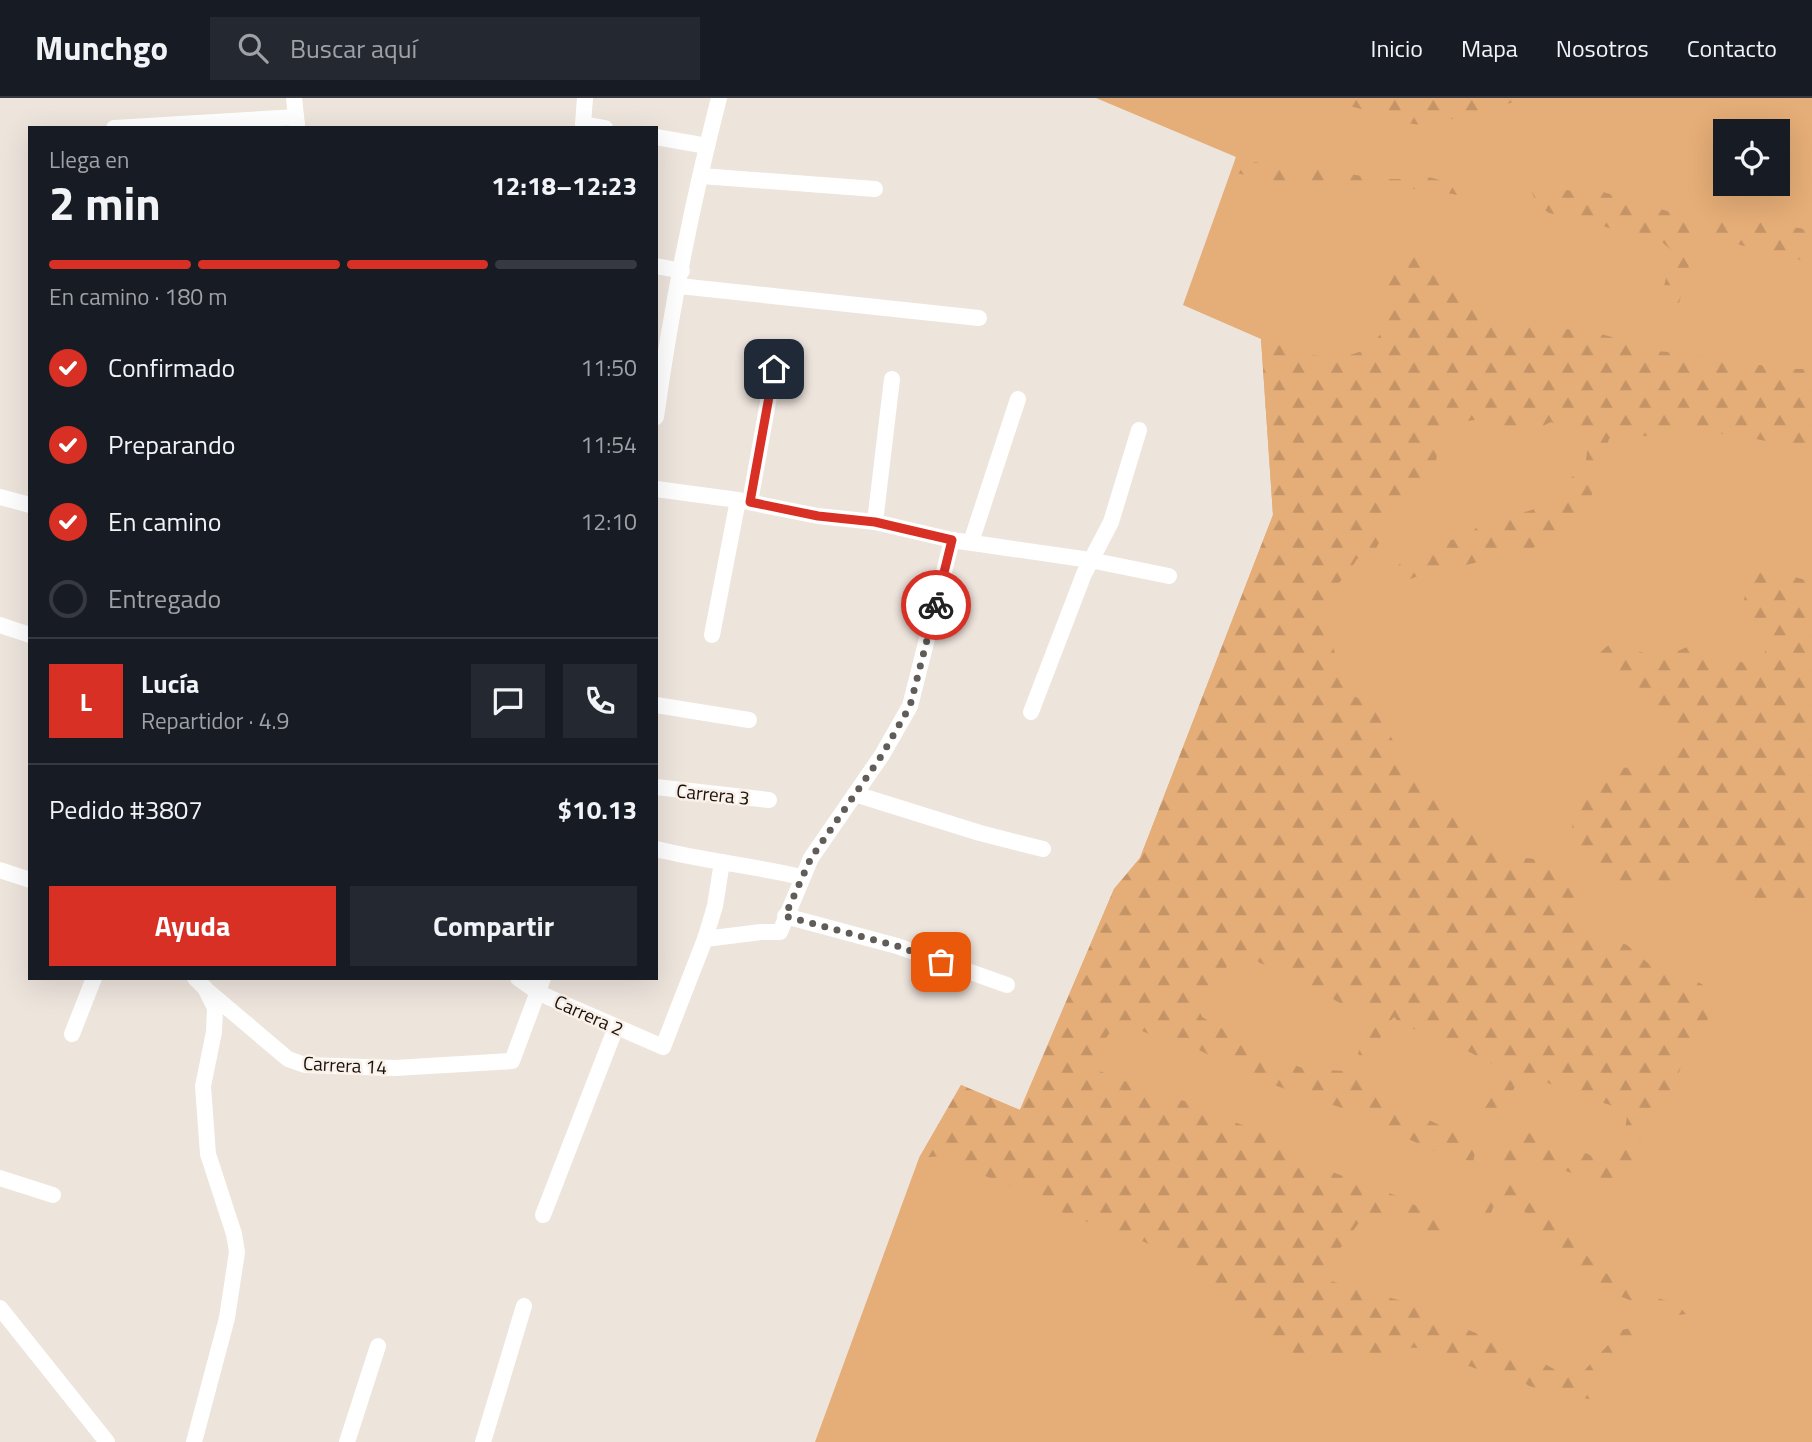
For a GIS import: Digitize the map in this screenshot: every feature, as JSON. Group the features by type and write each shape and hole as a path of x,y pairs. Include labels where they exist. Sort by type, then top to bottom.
{"street":[{"path":"175,126 296,122 294,98"},
{"path":"585,98 583,124 594,126"},
{"path":"658,402 664,357 719,98"},
{"path":"658,137 707,146"},
{"path":"701,176 875,189"},
{"path":"658,267 680,279 979,318"},
{"path":"712,635 774,369"},
{"path":"875,522 892,379"},
{"path":"971,542 1018,399"},
{"path":"1031,712 1090,560 1111,522 1139,430"},
{"path":"658,489 744,501 818,516 875,522 952,540 1090,560 1169,576"},
{"path":"0,497 28,504"},
{"path":"722,862 715,906 705,939 780,932 811,858 882,755 910,706 952,540"},
{"path":"0,625 28,634"},
{"path":"658,705 749,720"},
{"name":"Carrera 3","path":"658,788 769,800"},
{"path":"855,794 967,830 1043,849"},
{"path":"658,849 802,877"},
{"path":"0,870 28,879"},
{"path":"785,916 897,946 1007,985"},
{"name":"Carrera 2","path":"541,985 617,1027 663,1047 705,939"},
{"path":"72,1034 93,980"},
{"path":"194,1442 227,1318 237,1252 234,1234 208,1154 203,1086 214,1032 215,1008 200,983"},
{"name":"Carrera 14","path":"200,983 288,1059 305,1066 394,1068 512,1061 541,985"},
{"path":"543,1215 617,1027"},
{"path":"0,1178 53,1195"},
{"path":"483,1442 524,1306"},
{"path":"0,1308 107,1442"},
{"path":"347,1442 378,1346"}],"green space":[{"path":"1096,98 1812,98 1812,1442 815,1442 919,1158 961,1085 1020,1110 1114,889 1140,858 1273,515 1261,339 1183,305 1236,157"},
{"path":"1312,98 1529,98 1422,125"},
{"path":"1236,157 1275,167 1327,170 1379,179 1421,175 1462,186 1457,195 1428,189 1280,183 1232,172"},
{"path":"1545,189 1603,192 1684,216 1739,219 1812,230 1812,262 1770,254 1715,237 1701,240 1692,258 1674,318 1663,309 1662,294 1673,252 1662,242 1549,213 1537,205 1532,192"},
{"path":"1410,255 1436,260 1468,304 1489,321 1517,327 1544,326 1597,333 1649,350 1784,369 1812,369 1812,445 1786,445 1684,429 1665,435 1644,436 1625,428 1609,439 1587,510 1577,525 1524,552 1465,565 1444,566 1405,581 1386,575 1401,563 1437,543 1456,539 1474,530 1489,517 1508,517 1545,506 1560,494 1571,478 1585,466 1588,446 1574,431 1551,422 1516,439 1486,422 1478,420 1462,423 1440,436 1434,474 1421,488 1403,498 1391,513 1375,550 1357,559 1346,576 1332,589 1325,607 1325,627 1339,663 1340,683 1354,696 1370,705 1402,757 1509,850 1526,858 1565,863 1575,881 1574,900 1578,918 1592,932 1627,945 1656,970 1695,980 1711,990 1716,1009 1688,1043 1677,1079 1639,1143 1628,1182 1615,1187 1605,1185 1538,1161 1525,1166 1518,1178 1559,1218 1591,1261 1601,1270 1635,1291 1677,1304 1686,1314 1672,1316 1590,1285 1562,1251 1510,1197 1496,1200 1490,1227 1477,1231 1503,1161 1509,1136 1521,1131 1561,1142 1601,1160 1620,1140 1627,1113 1533,1076 1519,1078 1508,1101 1501,1128 1488,1133 1483,1113 1492,1097 1498,1067 1433,1033 1404,1027 1394,1017 1383,1033 1370,1063 1358,1054 1368,1012 1341,1004 1301,978 1260,963 1250,954 1236,952 1199,1010 1202,1017 1268,1055 1305,1069 1344,1071 1361,1078 1378,1088 1391,1101 1477,1144 1473,1162 1431,1150 1354,1112 1256,1079 1199,1050 1120,1022 1103,1043 1097,1070 1150,1091 1205,1107 1260,1132 1289,1156 1397,1196 1432,1214 1451,1219 1461,1234 1420,1230 1384,1213 1363,1217 1339,1250 1324,1264 1331,1281 1423,1307 1563,1374 1581,1374 1622,1330 1642,1325 1639,1343 1600,1382 1590,1399 1570,1397 1529,1386 1512,1375 1497,1376 1418,1348 1398,1347 1377,1354 1338,1359 1297,1359 1280,1348 1187,1261 1131,1236 1075,1218 1023,1191 941,1156 919,1158 961,1085 1020,1110 1114,889 1140,858 1273,515 1261,339 1300,352 1324,356 1346,355 1363,350 1375,341 1383,329 1387,314 1386,278 1382,259"},
{"path":"1762,571 1781,573 1812,582 1812,907 1798,901 1756,899 1739,887 1707,856 1681,884 1616,884 1596,871 1573,833 1570,808 1588,785 1599,776 1621,768 1654,764 1668,757 1675,745 1678,729 1597,655 1612,642 1649,654 1667,654 1687,647 1745,663 1765,661 1765,640 1743,606 1747,585"}],"way so far":[{"path":"936,605 910,706 882,755 811,858 785,916 897,946 941,962"}],"route":[{"path":"774,369 750,502 818,516 875,522 952,540 936,605"}]}
